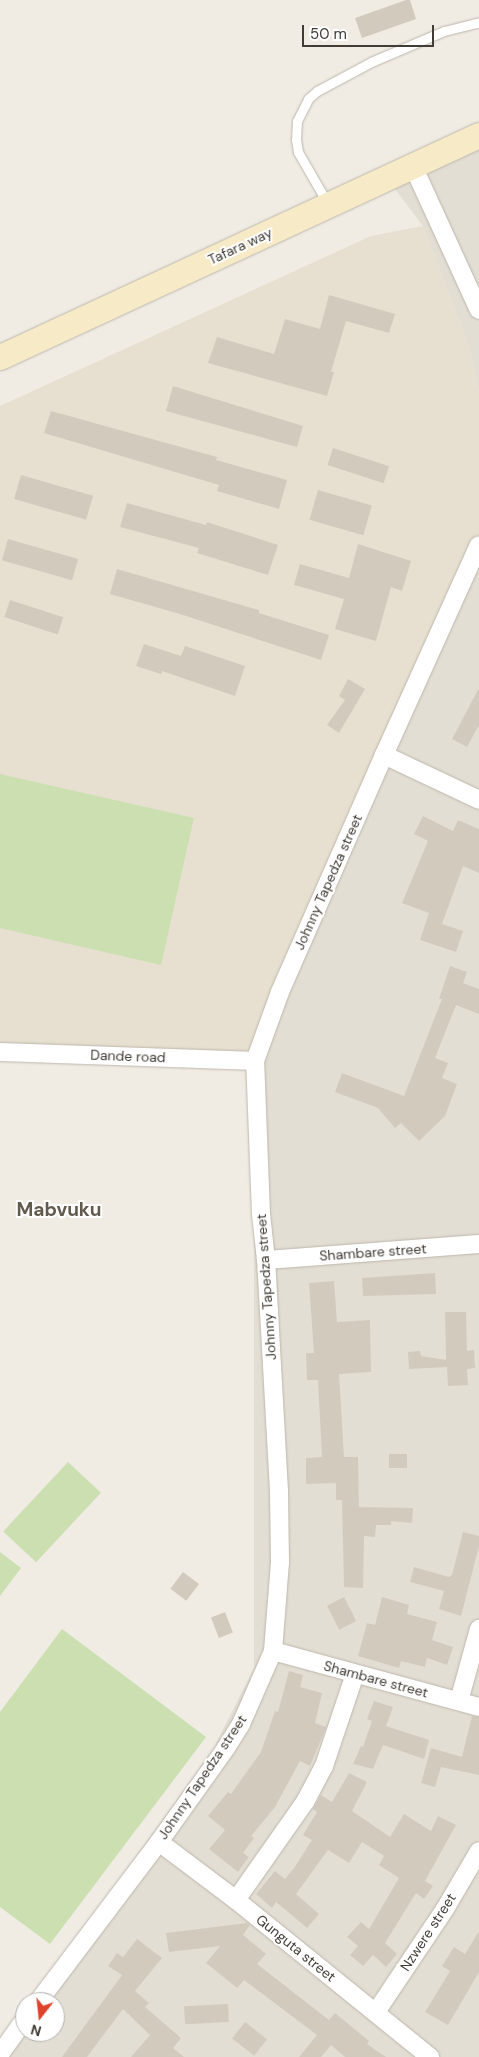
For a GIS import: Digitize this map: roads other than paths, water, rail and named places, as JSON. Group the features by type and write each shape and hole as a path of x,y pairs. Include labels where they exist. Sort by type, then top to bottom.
{"street":[{"name":"Tafara way","path":"0,357 479,135"},
{"path":"413,166 479,310"},
{"name":"Johnny Tapedza street","path":"46,1992 159,1842 241,1724 273,1651 280,1564 279,1491 266,1260 261,1214 255,1061 280,992 479,545"},
{"path":"384,755 479,800"},
{"name":"Dande road","path":"0,1052 255,1061"},
{"name":"Shambare street","path":"266,1260 479,1244"},
{"path":"459,1701 479,1629"},
{"name":"Shambare street","path":"273,1651 479,1706"},
{"path":"236,1900 300,1809 324,1766 355,1674"},
{"name":"Gunguta street","path":"159,1842 236,1900 430,2057"},
{"name":"Nzwere street","path":"376,2012 479,1852"},
{"path":"0,2054 15,2033"}],"lane":[{"path":"329,205 298,152 296,140 298,121 308,100 317,91 371,62 444,31 479,22"}],"district":[{"name":"Mabvuku","path":"59,1210"}]}
